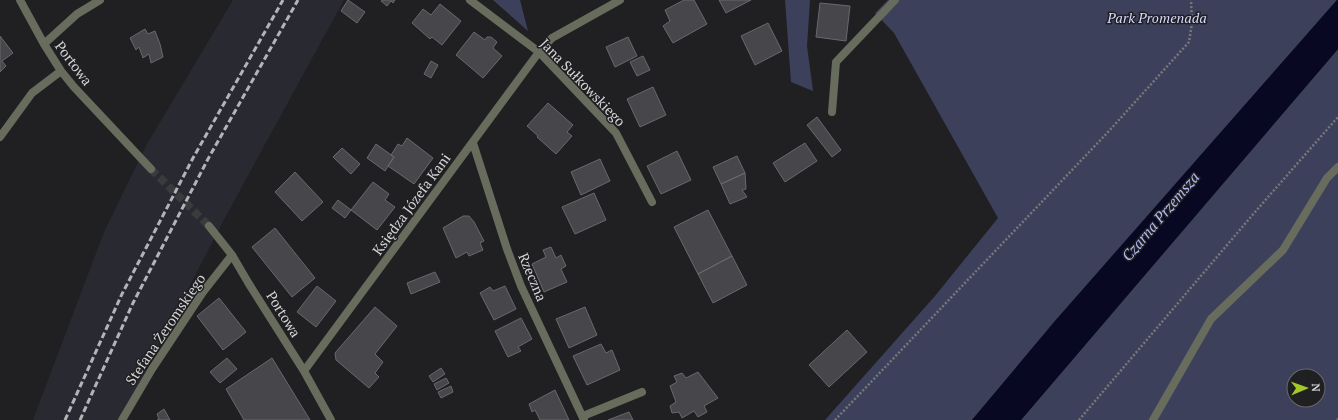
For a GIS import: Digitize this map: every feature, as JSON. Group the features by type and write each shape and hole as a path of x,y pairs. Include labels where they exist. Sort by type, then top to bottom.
{"street":[{"name":"Portowa","path":"20,0 44,44 61,71 74,87 151,169"},
{"path":"44,44 77,14 100,0"},
{"name":"Jana Sułkowskiego","path":"470,0 539,52 616,133 652,202"},
{"name":"Księdza Józefa Kani","path":"304,371 539,52 552,38 620,0"},
{"path":"832,112 836,62 895,0"},
{"path":"0,135 32,93 61,71"},
{"name":"Rzeczna","path":"473,143 507,249 521,286 583,418 642,392"},
{"path":"1153,420 1211,319 1283,250 1327,178 1338,167"},
{"name":"Portowa","path":"209,226 232,254 249,284 304,371 331,420"},
{"name":"Stefana Żeromskiego","path":"122,420 152,369 203,292 232,254"}],"path":[{"path":"835,420 1104,137 1189,42 1192,23 1191,0"},
{"path":"1079,420 1254,212 1338,117"}],"shaded area":[{"path":"233,0 344,0 227,214 120,420 33,420 104,232 147,144"}],"green space":[{"path":"493,0 520,0 528,31"},
{"path":"785,0 810,0 807,46 813,91 791,82"},
{"name":"Park Promenada","path":"888,0 1337,0 1055,321 972,420 825,420 935,296 998,218 894,33 875,13"},
{"path":"1338,49 1338,420 1021,420"}],"water":[{"name":"Czarna Przemsza","path":"1337,0 1338,49 1021,420 972,420 1055,321"}],"building":[{"path":"348,0 365,12 357,23 341,11"},
{"path":"395,0 393,3 391,1 387,6 381,1"},
{"path":"684,0 694,0 707,24 673,43 663,26 670,21 665,10"},
{"path":"719,0 751,0 726,13"},
{"path":"820,3 850,6 846,41 816,37"},
{"path":"440,4 461,21 442,45 432,37 430,39 412,23 423,9 431,15"},
{"path":"768,23 782,51 755,65 741,36"},
{"path":"145,29 148,34 155,31 163,57 151,63 149,54 143,58 139,47 136,50 130,38"},
{"path":"474,32 485,40 487,37 491,37 497,42 493,48 502,56 483,78 456,55"},
{"path":"0,36 13,53 2,61 6,66 0,72"},
{"path":"628,37 637,56 615,67 606,47"},
{"path":"643,56 650,70 637,76 630,62"},
{"path":"431,61 438,65 431,78 424,74"},
{"path":"653,87 666,115 640,127 627,99"},
{"path":"548,103 573,125 567,132 572,136 556,154 527,126"},
{"path":"817,117 841,150 832,157 807,125"},
{"path":"407,138 433,158 414,184 388,166 394,157 391,155 398,144 402,146"},
{"path":"805,143 817,161 785,182 773,163"},
{"path":"376,144 394,157 385,171 367,158"},
{"path":"342,148 360,164 351,174 333,157"},
{"path":"677,151 691,180 661,194 647,166"},
{"path":"737,156 745,173 721,184 713,167"},
{"path":"600,159 610,181 581,195 571,172"},
{"path":"295,172 323,202 302,221 275,192"},
{"path":"745,173 746,189 742,190 747,197 730,204 721,184"},
{"path":"373,182 389,194 385,200 395,207 377,230 351,210"},
{"path":"594,193 606,220 575,234 562,207"},
{"path":"338,200 351,210 345,218 332,208"},
{"path":"708,210 732,256 698,274 674,227"},
{"path":"463,216 469,216 474,222 484,241 480,243 483,250 469,256 467,252 456,258 443,228"},
{"path":"275,228 315,278 292,297 252,247"},
{"path":"551,247 556,258 561,255 566,266 561,269 567,282 544,292 532,264 546,257 543,250"},
{"path":"732,256 747,285 713,303 698,274"},
{"path":"435,272 440,282 411,294 407,283"},
{"path":"317,286 336,301 316,327 297,312"},
{"path":"505,286 516,309 494,320 480,293 490,287 493,291"},
{"path":"219,298 246,332 223,350 197,316"},
{"path":"375,307 397,326 375,354 383,362 375,373 379,377 369,388 336,360 335,353"},
{"path":"585,307 597,335 569,348 556,319"},
{"path":"521,318 532,339 518,347 521,351 508,357 495,331"},
{"path":"847,330 867,352 829,387 809,365"},
{"path":"601,344 606,353 612,350 620,370 587,385 573,356"},
{"path":"227,358 237,369 220,383 210,372"},
{"path":"272,358 310,420 244,420 226,389"},
{"path":"441,368 445,374 433,382 429,376"},
{"path":"698,372 718,398 704,406 707,412 698,417 694,411 682,418 679,412 672,413 670,406 676,402 670,386 677,382 674,376 682,373 686,378"},
{"path":"446,378 449,383 437,390 434,384"},
{"path":"451,386 453,392 441,398 438,392"},
{"path":"555,390 569,420 540,420 535,410 532,412 529,404"},
{"path":"164,409 170,420 157,420 159,419 157,414"},
{"path":"629,412 633,420 608,420"}],"tunnel":[{"path":"151,169 209,226"}],"railway":[{"path":"65,420 122,294 193,158 283,0"},
{"path":"80,420 133,303 208,159 298,0"}]}
